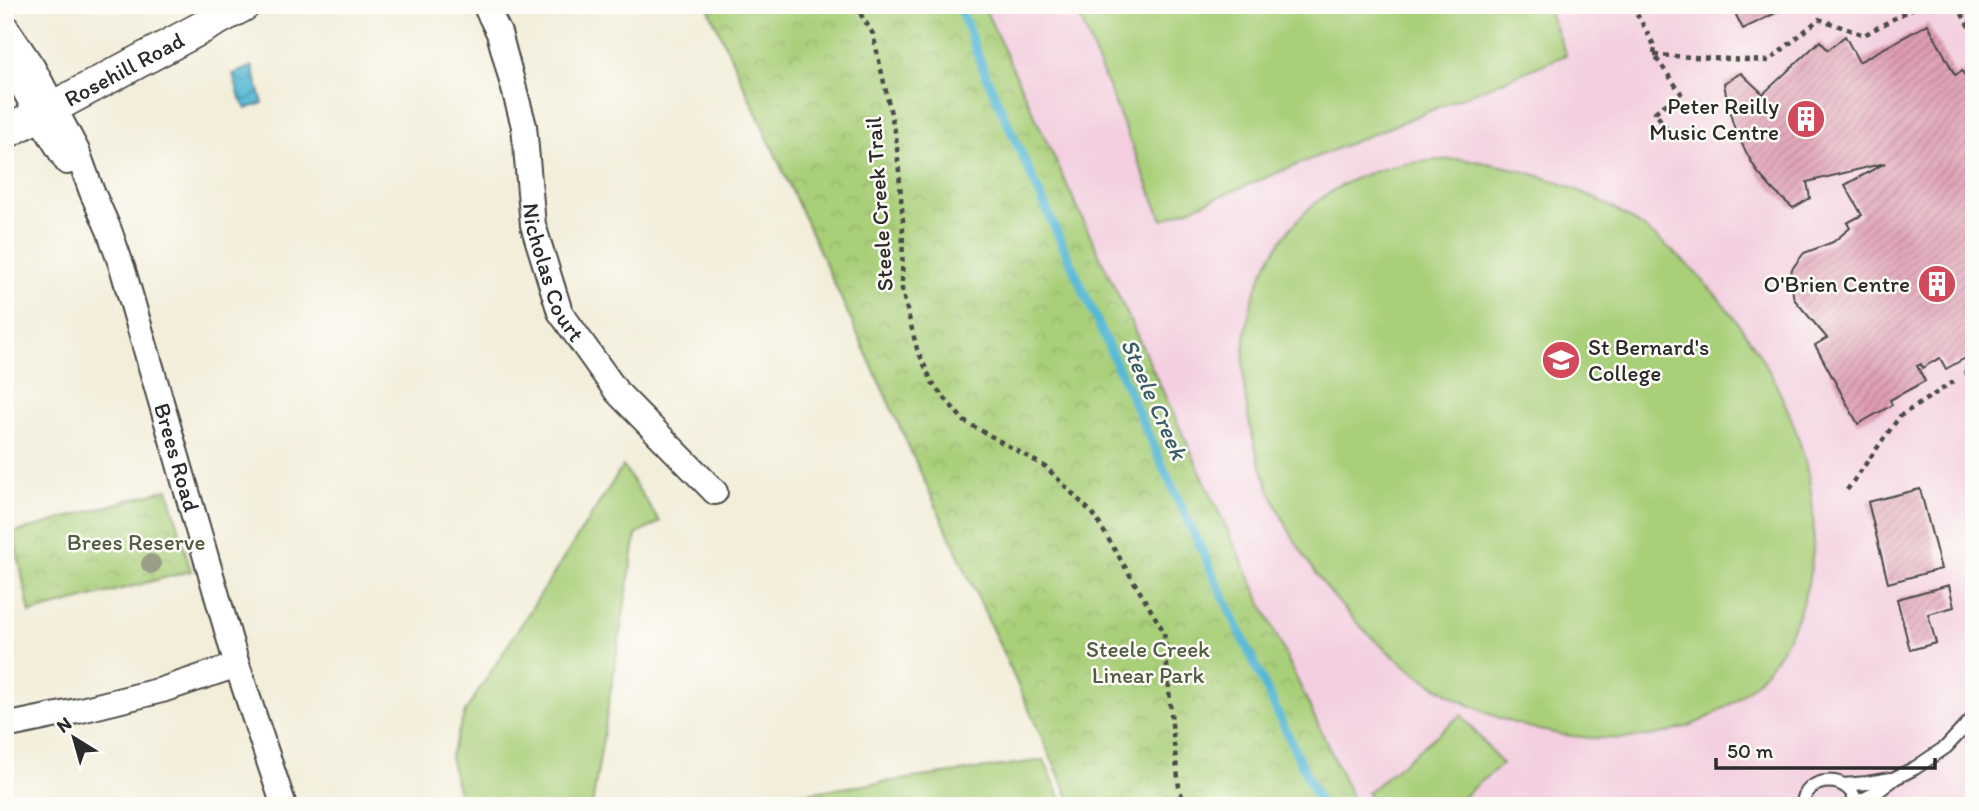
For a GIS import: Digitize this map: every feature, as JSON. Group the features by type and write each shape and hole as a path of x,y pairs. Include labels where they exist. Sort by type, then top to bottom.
{"street":[{"name":"Rosehill Road","path":"5,133 244,5"},
{"name":"Nicholas Court","path":"485,5 499,33 524,126 533,225 560,312 617,392 715,492"},
{"name":"Brees Road","path":"5,26 33,68 64,159 92,192 109,230 123,270 237,665 284,806"},
{"name":"Brees Road","path":"5,54 46,111"},
{"path":"5,726 162,690 237,665"}],"lane":[{"path":"1803,806 1805,794 1813,786 1823,782 1849,787 1854,793 1856,804 1946,747 1974,717"},
{"path":"1843,785 1895,778"}],"path":[{"name":"Steele Creek Trail","path":"856,5 873,34 896,136 903,221 902,290 916,349 933,384 964,421 1046,467 1094,515 1164,632 1179,787 1185,806"},
{"path":"1633,5 1655,47 1654,55 1681,93 1655,112 1666,128"},
{"path":"1654,55 1769,61 1819,19 1864,35 1919,5"},
{"path":"1959,6 1974,36"},
{"path":"1847,490 1900,416 1973,374"}],"shaded area":[{"name":"St Bernard's College","path":"983,5 1974,5 1974,806 1356,806"}],"green space":[{"name":"Steele Creek Linear Park","path":"707,5 983,5 1356,806 1073,806"},
{"path":"1075,5 1546,5 1566,55 1162,220"},
{"path":"1460,159 1510,168 1556,181 1601,201 1644,228 1689,266 1730,312 1765,364 1792,420 1809,479 1814,538 1804,597 1779,653 1768,669 1741,696 1692,725 1655,735 1584,737 1515,723 1451,695 1392,655 1340,605 1298,546 1267,483 1248,415 1244,351 1256,289 1275,250 1292,226 1311,207 1354,179 1404,164"},
{"path":"623,466 660,522 636,535 592,806 462,806 450,757 465,712"},
{"name":"Brees Reserve","path":"168,489 191,571 30,613 13,533"},
{"path":"1461,715 1502,764 1452,806 1378,806 1367,793"},
{"path":"1044,760 1064,806 712,806"}],"water":[{"path":"252,66 263,103 246,109 233,74"}],"building":[{"path":"1731,5 1785,5 1786,8 1743,29"},
{"path":"1928,24 1955,75 1962,71 1972,88 1974,87 1974,353 1946,369 1940,358 1922,368 1921,364 1917,366 1925,381 1890,400 1892,405 1858,424 1815,345 1827,338 1794,299 1790,279 1792,269 1804,253 1833,242 1850,228 1847,223 1862,215 1845,185 1885,163 1807,182 1810,198 1793,208 1758,173 1746,152 1735,130 1724,83 1741,73 1763,94 1820,41 1828,50 1845,36 1859,62"},
{"path":"1920,489 1941,569 1888,583 1868,502"},
{"path":"1949,585 1954,607 1928,614 1936,643 1910,650 1897,599"}],"waterway":[{"name":"Steele Creek","path":"959,5 984,71 1163,467 1321,806"}],"place":[{"name":"Peter Reilly Music Centre","path":"1806,119"},
{"name":"O'Brien Centre","path":"1937,284"},
{"name":"St Bernard's College","path":"1561,360"}]}
